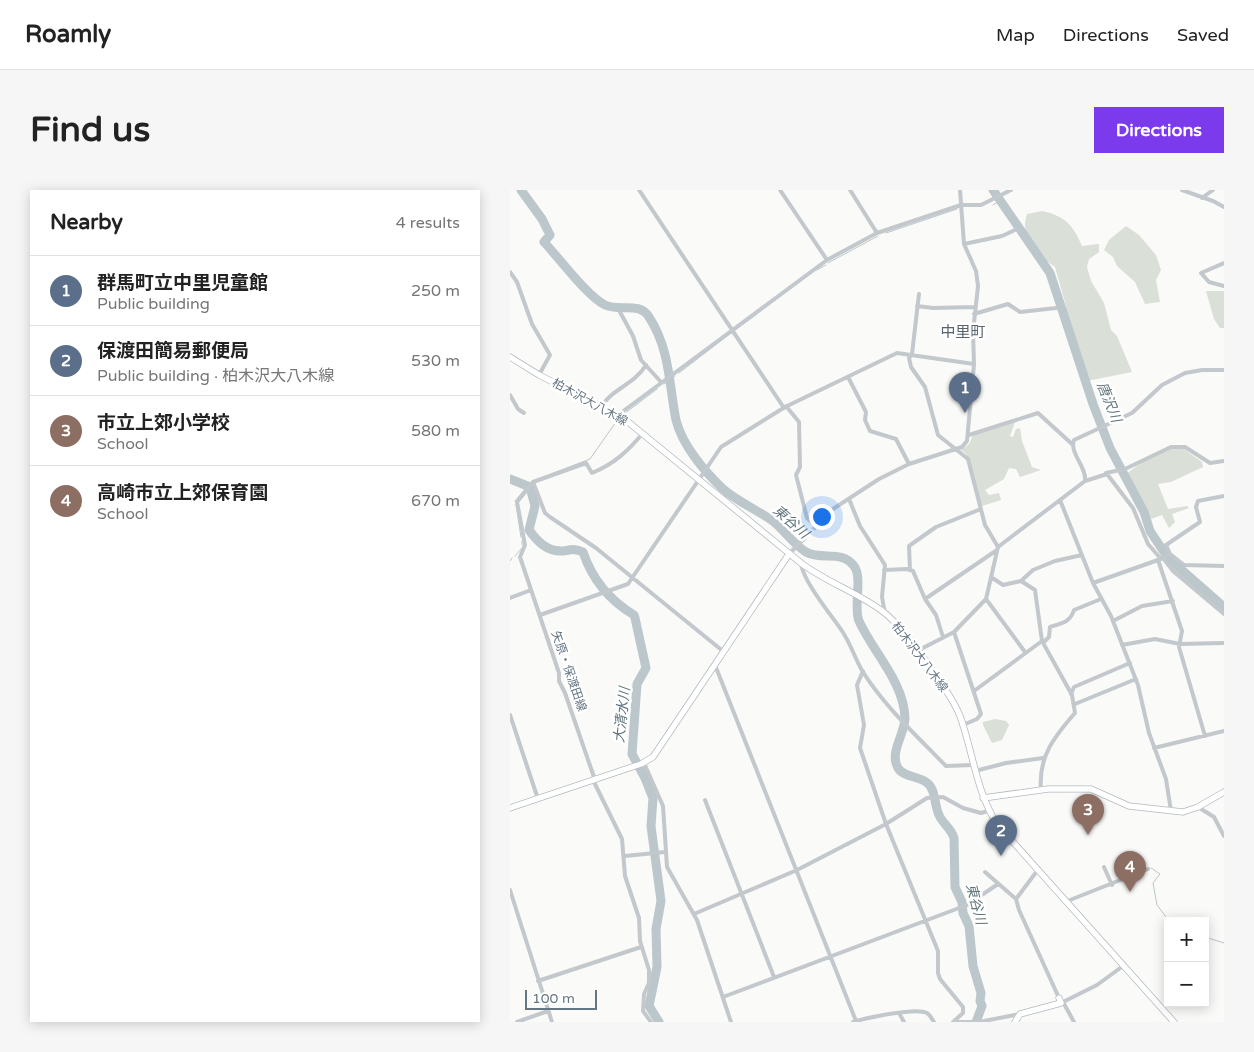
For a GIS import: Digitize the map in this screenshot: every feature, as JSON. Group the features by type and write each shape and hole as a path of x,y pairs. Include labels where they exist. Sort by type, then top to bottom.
{"main road":[{"name":"柏木沢大八木線","path":"510,357 539,375 618,415 643,433 698,480 821,578 885,614 917,651 949,694 963,726 983,798 988,811 997,824 1037,871 1174,1022"},
{"path":"510,808 643,763 655,755 789,554"},
{"path":"983,798 1041,790 1092,789 1130,806 1183,812 1198,807 1224,792"},
{"path":"1015,1022 1020,1014 1061,1001"}],"street":[{"path":"639,190 785,407 799,422 800,467 796,474 807,518 815,525"},
{"path":"780,190 827,260"},
{"path":"850,190 877,232"},
{"path":"789,554 833,508 879,479 909,464 965,444 968,435 974,364 974,314 978,281 964,244 960,190"},
{"path":"618,415 827,260 877,232 961,205 980,205 1011,190"},
{"path":"1182,190 1224,207"},
{"path":"1202,198 1213,190"},
{"path":"964,244 1002,236 1015,230"},
{"path":"1224,262 1201,273 1209,282 1224,286"},
{"path":"510,272 517,282 532,324 550,355 539,375"},
{"path":"917,651 954,632 986,599 997,548 986,528 968,459 938,435 925,387 910,363 909,358 912,354 919,294"},
{"path":"974,314 1008,304 1020,312 1056,308"},
{"path":"917,306 933,308 975,306"},
{"path":"620,312 633,336 641,360 662,381"},
{"path":"540,616 628,584 721,447 785,407 897,353 974,364"},
{"path":"602,406 607,397 639,377 646,365"},
{"path":"1072,444 1076,439 1132,413 1162,386 1185,373 1202,370 1224,370"},
{"path":"848,376 866,412 865,420 870,431 896,439 909,464"},
{"path":"510,395 518,409 524,413"},
{"path":"968,435 1038,413 1072,444 1085,474 1085,481"},
{"path":"643,433 622,457 594,472 590,471 586,463 532,483 545,513 550,518 596,548 724,652"},
{"path":"925,599 997,548 1085,481 1125,469 1160,450 1179,446 1210,463 1224,461"},
{"path":"1106,474 1134,508 1148,544 1173,571 1224,614"},
{"name":"矢原・保渡田線","path":"532,483 517,502 525,545 520,555 559,673 559,681 565,693 594,780 622,839 625,856 624,871 639,918 641,946 650,977 644,994 643,1010 651,1022"},
{"path":"1224,496 1198,502 1196,508 1200,522 1166,545 1170,554 1184,565 1224,566"},
{"path":"849,499 860,526 883,561 882,598 885,614"},
{"path":"1060,500 1101,599 1113,620 1136,679 1154,748 1166,779 1171,811"},
{"path":"943,637 936,615 925,599 917,577 910,570 909,546 936,527 981,509"},
{"path":"1094,583 1170,554"},
{"path":"991,577 1003,585 1021,581 1033,570 1055,561 1082,555"},
{"path":"1161,559 1182,630 1180,644 1205,736"},
{"path":"801,563 802,570 851,645 863,671 903,722 946,766 974,768 1043,758"},
{"path":"884,570 910,570"},
{"path":"1021,581 1035,590 1042,642 1075,704 1075,713 1043,758 1040,770 1041,790"},
{"path":"510,598 531,590"},
{"path":"986,599 1025,652"},
{"path":"974,690 1025,652 1049,637 1050,626 1066,622 1071,618 1074,610 1101,599"},
{"path":"1113,620 1142,606 1173,601"},
{"path":"954,632 981,714 977,719 963,726"},
{"path":"1122,645 1155,639 1180,644 1224,643"},
{"path":"1071,694 1074,687 1130,663"},
{"path":"715,664 855,1022 899,1013 926,1012 934,1022"},
{"path":"863,671 857,685 864,725 860,748 886,824 938,951 938,974 963,1007 962,1013 954,1022"},
{"path":"1075,704 1136,679"},
{"path":"510,715 538,799"},
{"path":"1154,748 1224,731"},
{"path":"643,763 663,806 665,852 671,878 680,888 694,914 712,959 731,1022"},
{"path":"694,914 797,870 886,824 930,797 943,797 974,811 988,811"},
{"path":"705,800 774,977"},
{"path":"1198,807 1214,817 1224,836"},
{"path":"625,856 665,852"},
{"path":"1104,867 1112,885"},
{"path":"1065,902 1112,885 1148,869"},
{"path":"1016,899 1037,871"},
{"path":"985,872 1016,899 1019,910 1061,1001 1074,1022"},
{"path":"723,997 967,905 998,884"},
{"path":"510,890 512,905 552,1022"},
{"path":"538,981 641,946"},
{"path":"1061,1001 1097,985 1123,966"},
{"path":"517,1022 548,1011"},
{"path":"899,1013 904,1022"},
{"path":"954,1022 979,1022 1020,1014"}],"shaded area":[{"path":"1042,211 1067,222 1082,246 1099,244 1099,252 1089,259 1087,267 1091,281 1104,303 1111,330 1117,336 1132,372 1087,381 1064,322 1066,306 1055,267 1031,245 1025,231 1027,214"},
{"path":"1126,226 1139,235 1156,255 1161,270 1156,280 1160,302 1145,304 1135,282 1117,266 1113,257 1104,250 1109,240"},
{"path":"1206,291 1224,291 1224,328 1220,328 1214,319"},
{"path":"1015,422 1010,436 1013,437 1016,429 1020,428 1022,441 1032,467 1041,470 1020,477 1016,469 1009,468 1004,479 985,490 989,495 999,493 1001,500 982,506 966,454 961,450 969,444 973,435"},
{"path":"1181,447 1202,462 1203,467 1171,482 1158,484 1168,509 1187,506 1189,508 1172,514 1175,522 1169,528 1162,515 1151,519 1135,497 1125,475 1151,457"},
{"path":"995,719 1006,721 1009,725 1002,740 992,743 983,722"}],"waterway":[{"name":"東谷川","path":"521,190 542,219 550,235 544,242 590,294 605,305 617,308 640,309 649,317 656,329 665,354 679,429 695,458 709,475 729,494 774,522 797,546 806,552 818,556 837,556 843,558 849,561 857,571 857,615 859,621 894,680 903,705 905,718 895,756 898,768 903,773 923,780 932,788 937,811 954,838 955,887 962,902 963,913 969,926 973,966 981,993 980,1001 982,1006 976,1022"},
{"name":"唐沢川","path":"993,190 1050,273 1093,404 1110,448 1144,512 1150,531 1168,558 1224,607"},
{"name":"唐沢川","path":"993,205 1003,199"},
{"path":"886,233 957,209"},
{"path":"828,263 878,236"},
{"path":"817,270 826,265"},
{"path":"735,330 757,314"},
{"path":"679,373 731,333"},
{"name":"東谷川","path":"664,384 675,376"},
{"path":"624,414 657,389"},
{"path":"551,474 590,459 618,419"},
{"name":"大清水川","path":"510,479 530,487 535,506 529,530 535,538 552,550 583,552 591,571 602,588 617,603 634,615 635,618 646,668 637,684 632,754 653,798 651,826 661,901 656,929 657,967 649,1006 659,1022"},
{"path":"515,501 531,482"},
{"path":"516,505 521,537"},
{"path":"515,556 521,549"},
{"path":"1151,868 1160,874 1153,883 1157,905 1166,917"},
{"path":"1209,938 1224,943"}],"place":[{"name":"群馬町立中里児童館","path":"965,413"},
{"name":"市立上郊小学校","path":"1088,835"},
{"name":"保渡田簡易郵便局","path":"1001,856"},
{"name":"高崎市立上郊保育園","path":"1130,892"}],"district":[{"name":"中里町","path":"963,332"}]}
